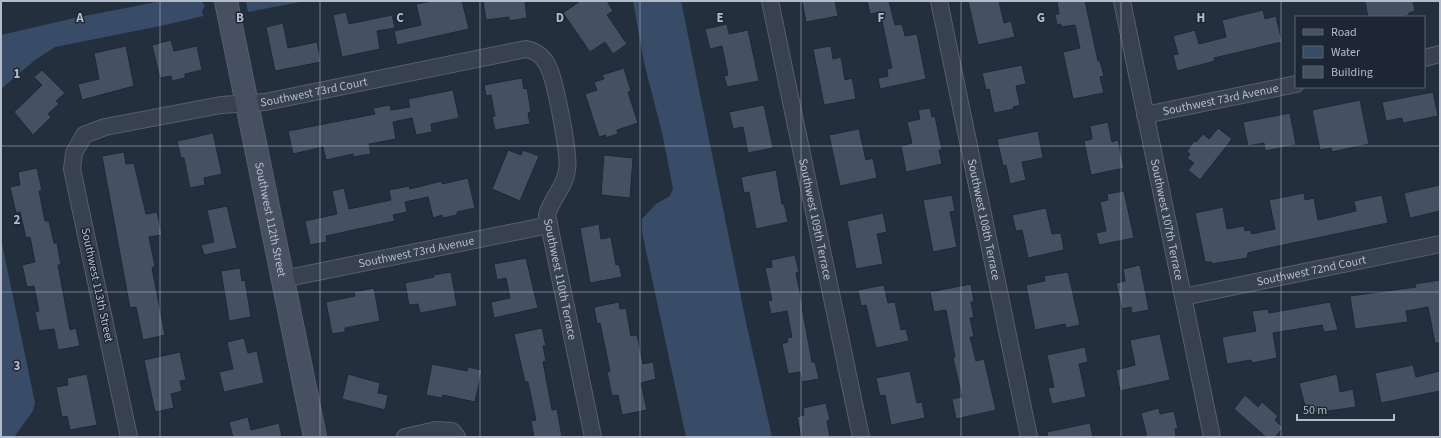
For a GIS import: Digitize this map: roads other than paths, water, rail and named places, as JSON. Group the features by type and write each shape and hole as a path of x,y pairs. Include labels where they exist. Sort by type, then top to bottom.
{"main road":[{"name":"Southwest 112th Street","path":"226,1 315,437"}],"street":[{"name":"Southwest 109th Terrace","path":"770,1 861,437"},
{"name":"Southwest 108th Terrace","path":"939,1 1029,437"},
{"name":"Southwest 107th Terrace","path":"1122,1 1212,437"},
{"name":"Southwest 73rd Court","path":"84,136 93,131 118,124 221,105 265,102 519,49 535,51 542,56"},
{"path":"1425,58 1440,54"},
{"name":"Southwest 110th Terrace","path":"542,56 551,72 568,158 565,179 549,207 547,215 593,437"},
{"name":"Southwest 73rd Avenue","path":"1145,115 1295,84"},
{"name":"Southwest 113th Street","path":"84,136 74,153 72,169 129,437"},
{"name":"Southwest 73rd Avenue","path":"283,279 549,225"},
{"name":"Southwest 72nd Court","path":"1182,297 1440,244"},
{"path":"405,437 444,430 452,431 457,437"}],"water":[{"path":"162,1 201,1 205,6 202,11 203,16 55,47 35,60 1,89 1,35 79,17"},
{"path":"246,1 305,1 248,12"},
{"path":"633,1 681,1 747,327 772,437 686,437 642,232 642,219 656,204 670,196 673,189 663,137 644,62"},
{"path":"1,239 35,403 33,411 14,437 1,437"}]}
